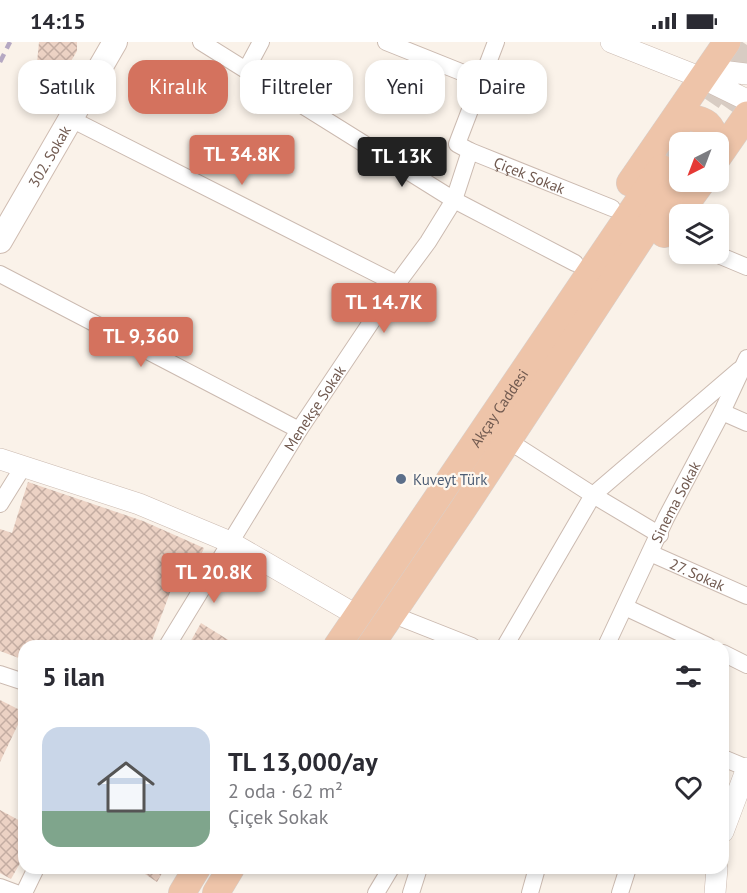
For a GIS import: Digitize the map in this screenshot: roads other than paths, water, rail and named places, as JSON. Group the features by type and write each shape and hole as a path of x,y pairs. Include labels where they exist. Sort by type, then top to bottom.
{"highway":[{"path":"442,491 512,359 612,208 727,42"},
{"path":"729,141 747,115"},
{"path":"662,135 687,117 702,119 711,126 713,132"},
{"name":"Akçay Caddesi","path":"341,640 442,491 669,191"},
{"name":"Akçay Caddesi","path":"374,640 463,509 670,192"},
{"path":"463,509 515,445 669,239"},
{"path":"182,893 193,874"},
{"path":"216,893 227,874"}],"main road":[{"name":"302. Sokak","path":"0,241 116,42"}],"street":[{"path":"201,42 240,66"},
{"path":"251,60 261,42"},
{"path":"386,42 457,70"},
{"path":"489,60 496,42"},
{"path":"611,42 702,78 747,100"},
{"path":"702,78 721,71 747,74"},
{"path":"316,114 454,200 575,263"},
{"path":"454,200 470,152 456,144 468,114"},
{"path":"71,119 397,284"},
{"name":"Çiçek Sokak","path":"470,152 612,208"},
{"name":"Menekşe Sokak","path":"171,640 298,430 428,242 454,200"},
{"path":"729,259 747,267"},
{"path":"0,274 298,430"},
{"path":"509,640 593,495 745,362"},
{"name":"Sinema Sokak","path":"609,640 666,518 722,412 745,362"},
{"path":"722,412 747,423"},
{"path":"515,445 660,535"},
{"path":"0,459 139,504 230,542 358,616"},
{"path":"0,504 22,467"},
{"name":"27. Sokak","path":"650,554 747,596"},
{"path":"625,607 695,640"},
{"path":"391,614 457,640"},
{"path":"729,656 747,664"},
{"path":"0,674 18,680"},
{"path":"729,760 747,767 729,816"},
{"path":"24,893 33,874"},
{"path":"376,893 387,874"},
{"path":"411,893 417,874"},
{"path":"530,893 535,874"},
{"path":"620,893 626,874"},
{"path":"715,893 717,874"},
{"path":"0,887 16,893"}],"tunnel":[{"path":"661,168 747,43"},
{"path":"711,132 747,80"}],"railway":[{"path":"0,62 10,42"}],"place":[{"name":"Kuveyt Türk","path":"401,479"}]}
